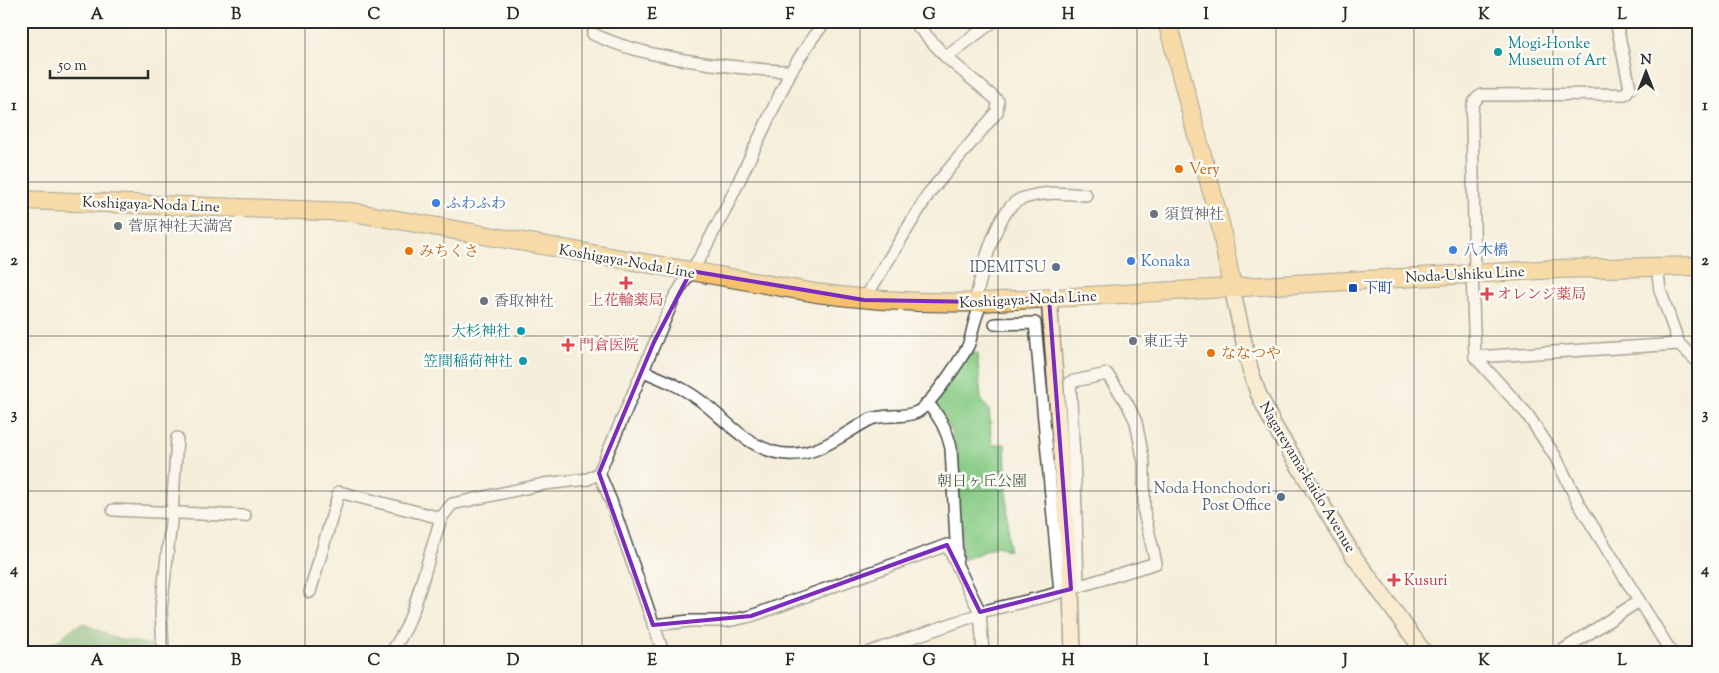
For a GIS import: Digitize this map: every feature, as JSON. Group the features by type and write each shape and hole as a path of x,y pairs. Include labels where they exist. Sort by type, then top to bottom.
{"main road":[{"name":"Nagareyama-kaido Avenue","path":"1167,21 1218,218 1232,288"},
{"name":"Koshigaya-Noda Line","path":"21,200 352,212 691,272 864,300 911,303 978,302 1232,288"},
{"name":"Noda-Ushiku Line","path":"1232,288 1557,269 1698,266"}],"street":[{"path":"392,652 406,628 414,608 440,518 452,504 544,484 588,479 599,473 674,298 691,272 736,188 791,71 826,21"},
{"path":"864,300 929,193 997,112 998,101 946,57 913,21"},
{"path":"946,57 994,21"},
{"path":"1616,21 1630,88 1625,94 1482,94 1476,98 1472,106 1474,357 1527,414 1555,456 1579,504 1671,652"},
{"path":"593,34 652,55 765,71 791,71"},
{"path":"643,371 674,383 706,405 729,427 750,441 775,452 790,454 814,450 828,445 869,420 920,411 940,387 969,344 985,264 999,222 1010,207 1020,199 1052,192 1086,195"},
{"path":"1658,266 1660,290 1678,344 1698,362"},
{"name":"Nagareyama-kaido Avenue","path":"1232,288 1250,369 1258,393 1273,424 1353,554 1424,652"},
{"path":"1049,298 1073,652"},
{"path":"995,324 1035,324 1070,589"},
{"path":"1474,357 1678,344"},
{"path":"870,652 980,613 1070,589 1156,563 1144,512 1144,463 1136,422 1127,403 1107,374 1070,382 1070,589"},
{"path":"927,403 937,413 948,434 951,448 957,563"},
{"path":"163,652 161,609 172,513 176,438"},
{"path":"599,473 611,501 663,652"},
{"path":"310,592 339,492 440,518"},
{"path":"112,510 245,516"},
{"path":"653,625 690,621 728,621 750,616 947,545 980,613 982,652"},
{"path":"1560,652 1639,601"}],"highlighted area":[{"path":"691,271 864,300 982,302 1049,298 1071,589 980,612 947,545 751,616 653,625 599,473 654,342"}],"green space":[{"name":"朝日ヶ丘公園","path":"971,353 977,353 981,399 989,410 992,445 1005,444 1009,550 997,546 963,560 957,450 949,426 937,406 936,400"},
{"path":"83,623 117,639 155,645 162,652 35,652 60,639 71,629"}],"place":[{"name":"Mogi-Honke Museum of Art","path":"1498,52"},
{"name":"Very","path":"1179,169"},
{"name":"ふわふわ","path":"436,203"},
{"name":"須賀神社","path":"1154,214"},
{"name":"菅原神社天満宮","path":"118,226"},
{"name":"八木橋","path":"1453,250"},
{"name":"みちくさ","path":"409,251"},
{"name":"Konaka","path":"1131,261"},
{"name":"IDEMITSU","path":"1056,267"},
{"name":"上花輪薬局","path":"626,283"},
{"name":"下町","path":"1353,288"},
{"name":"オレンジ薬局","path":"1487,294"},
{"name":"香取神社","path":"484,301"},
{"name":"大杉神社","path":"521,331"},
{"name":"東正寺","path":"1133,341"},
{"name":"門倉医院","path":"568,345"},
{"name":"ななつや","path":"1211,353"},
{"name":"笠間稲荷神社","path":"523,361"},
{"name":"Noda Honchodori Post Office","path":"1281,497"},
{"name":"Kusuri","path":"1394,580"}]}
